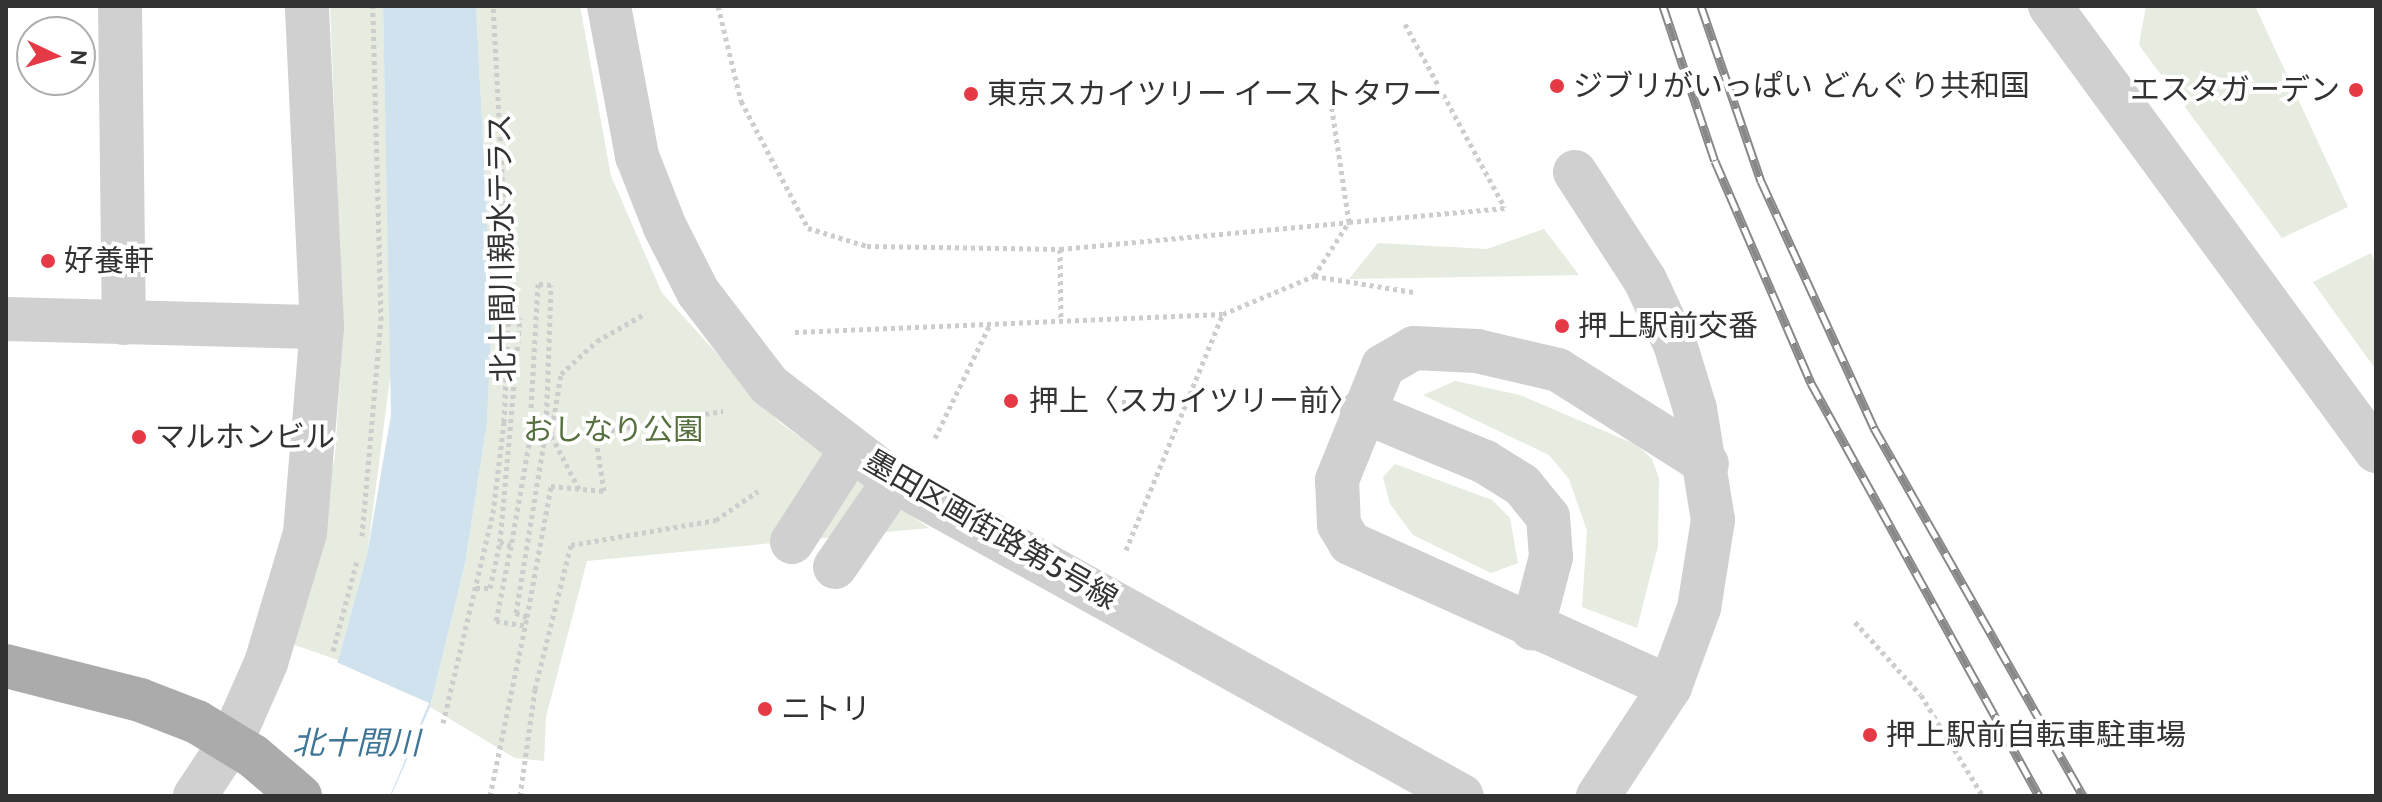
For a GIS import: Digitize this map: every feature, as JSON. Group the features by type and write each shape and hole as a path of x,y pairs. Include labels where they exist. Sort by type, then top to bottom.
{"main road":[{"path":"6,666 140,700 242,748 300,796"}],"street":[{"path":"120,6 124,323"},
{"path":"195,796 242,748 305,533 322,327 307,6"},
{"name":"墨田区画街路第5号線","path":"609,6 637,156 698,292 769,385 894,481 1462,796"},
{"path":"2050,6 2376,451"},
{"path":"1575,172 1645,280 1669,331 1707,464 1709,568 1670,687 1598,796"},
{"path":"6,319 322,327"},
{"path":"1670,687 1532,629 1350,543 1339,525 1337,480 1362,411 1383,366 1398,352 1439,347 1558,370 1707,464"},
{"path":"1362,411 1485,462 1522,485 1548,517 1551,557 1532,629"},
{"path":"792,542 851,450"},
{"path":"835,567 894,481"}],"path":[{"name":"北十間川親水テラス","path":"443,723 476,588 504,422 508,317 493,6"},
{"path":"718,6 741,101 808,228 867,246 1060,249 1505,208 1405,24"},
{"path":"1314,276 1349,222 1330,96"},
{"path":"1060,249 1061,319"},
{"path":"789,333 1223,314 1314,276 1421,293 1439,347"},
{"path":"526,626 496,621 529,444 538,284 551,285 549,406 555,456 579,489"},
{"path":"527,617 516,613 549,406 568,363 646,313"},
{"path":"1125,553 1223,314"},
{"path":"476,588 490,588 500,542 520,318 508,317"},
{"path":"935,438 991,323"},
{"path":"1122,402 1141,402"},
{"path":"490,796 526,626 551,486 604,491 595,433 732,409"},
{"path":"520,796 535,689 571,545 716,520 768,484"},
{"path":"500,542 511,546"},
{"path":"1855,622 1921,695 1983,796"}],"green space":[{"path":"330,6 383,6 391,371 367,555 338,660 289,643 335,457 343,328"},
{"name":"おしなり公園","path":"476,6 580,6 611,176 662,293 779,422 929,528 587,561 546,717 544,761 515,758 430,707 465,564 487,423 492,312"},
{"path":"2146,6 2255,6 2348,207 2282,238 2139,45"},
{"path":"1544,229 1579,275 1349,279 1378,243 1487,249"},
{"path":"2371,253 2376,265 2376,370 2313,282"},
{"path":"1455,381 1520,395 1637,445 1652,459 1659,478 1658,546 1637,628 1582,607 1587,531 1569,479 1549,455 1423,395"},
{"path":"1395,464 1492,500 1510,518 1518,563 1491,573 1413,535 1390,504 1383,477"}],"water":[{"name":"北十間川","path":"383,6 476,6 492,312 487,423 465,564 430,707 391,796 267,796 337,664 367,555 391,415"}],"pier":[{"path":"334,661 429,703 390,796 263,796"}],"railway":[{"path":"1663,6 1715,161 1811,383 2039,796"},
{"path":"1701,6 1761,181 1874,428 2083,796"}],"place":[{"name":"ジブリがいっぱい どんぐり共和国","path":"1557,86"},
{"name":"エスタガーデン","path":"2356,90"},
{"name":"東京スカイツリー イーストタワー","path":"971,94"},
{"name":"好養軒","path":"48,261"},
{"name":"押上駅前交番","path":"1562,326"},
{"name":"押上〈スカイツリー前〉","path":"1011,401"},
{"name":"マルホンビル","path":"139,437"},
{"name":"ニトリ","path":"765,709"},
{"name":"押上駅前自転車駐車場","path":"1870,735"}]}
